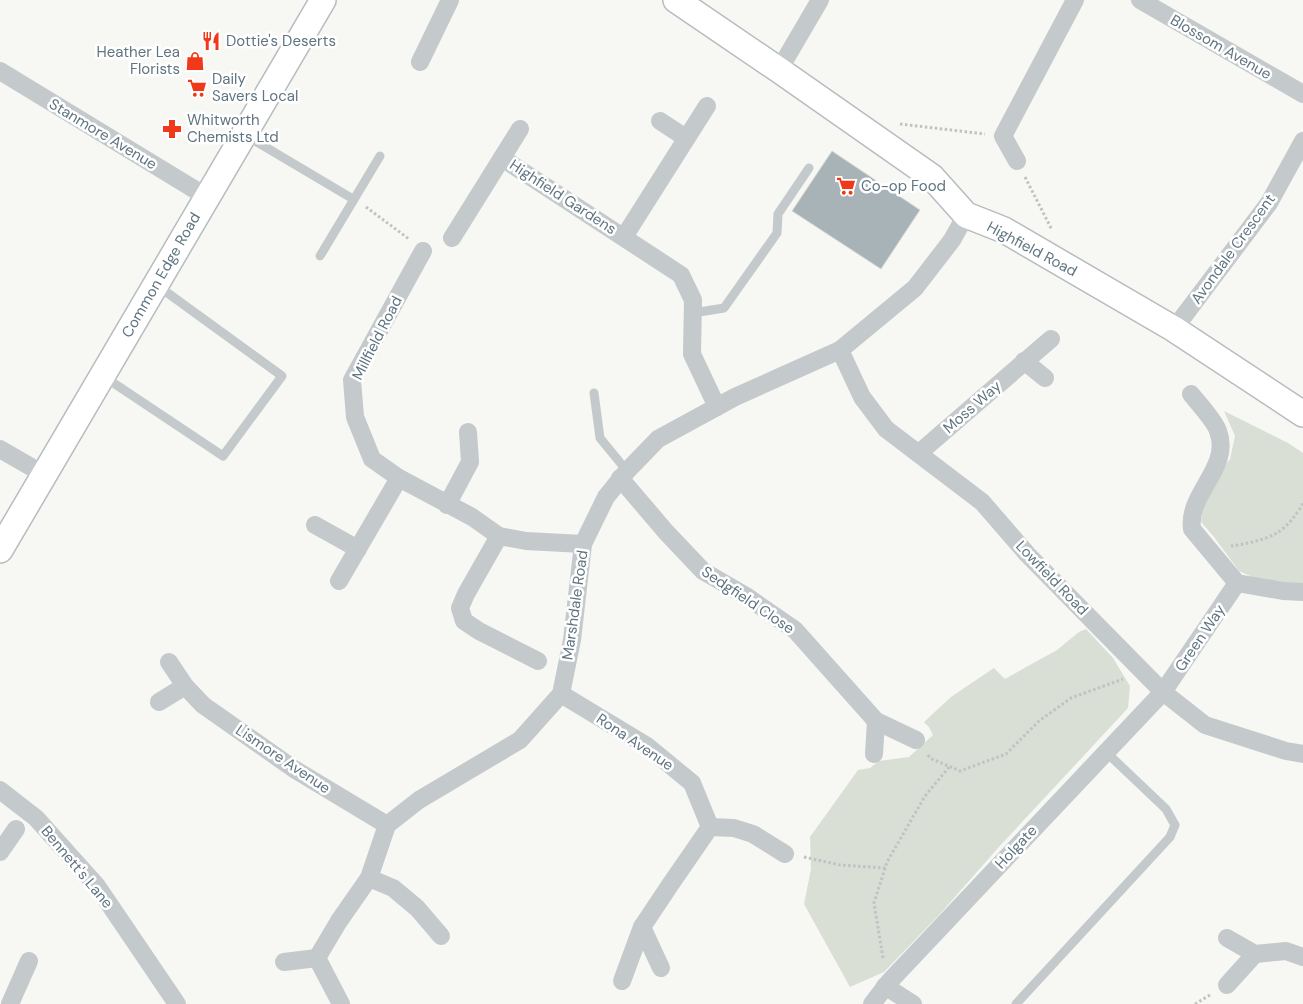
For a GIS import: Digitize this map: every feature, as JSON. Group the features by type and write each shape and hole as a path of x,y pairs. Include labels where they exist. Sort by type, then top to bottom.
{"street":[{"name":"Common Edge Road","path":"0,550 323,0"},
{"path":"420,62 450,0"},
{"name":"Highfield Road","path":"676,0 780,70 932,177 966,215 1004,230 1174,329 1303,414"},
{"path":"780,70 820,0"},
{"path":"1017,161 1003,136 1075,0"},
{"name":"Blossom Avenue","path":"1140,0 1303,94"},
{"name":"Stanmore Avenue","path":"0,71 207,197"},
{"name":"Highfield Gardens","path":"624,237 707,106"},
{"path":"660,121 686,138"},
{"name":"Highfield Gardens","path":"452,238 520,129"},
{"name":"Avondale Crescent","path":"1174,329 1269,203 1303,141"},
{"name":"Highfield Gardens","path":"502,158 681,276 693,300 692,354 716,407"},
{"name":"Marshdale Road","path":"561,694 572,640 583,544 606,497 623,474 658,439 716,407 840,350 915,288 952,240 966,215"},
{"name":"Millfield Road","path":"423,251 352,380 355,417 372,459 399,478 472,517 499,536 526,541 583,544"},
{"name":"Moss Way","path":"919,453 1051,339"},
{"name":"Lowfield Road","path":"840,350 862,397 886,429 982,502 1027,554 1163,692 1205,726 1286,751 1303,754"},
{"path":"1024,361 1045,378"},
{"path":"1191,394 1218,430 1222,450 1217,466 1199,498 1191,520 1192,528 1208,550 1237,583 1282,591 1303,592"},
{"path":"447,505 470,462 468,432"},
{"path":"0,449 44,475"},
{"name":"Sedgfield Close","path":"623,474 666,532 703,571 746,596 795,630 876,722 916,740"},
{"path":"339,581 399,478"},
{"path":"315,525 358,549"},
{"path":"499,536 460,608 464,621 479,631 538,661"},
{"name":"Green Way","path":"1163,692 1237,583"},
{"name":"Lismore Avenue","path":"169,662 185,686 203,705 294,769 387,825"},
{"path":"158,702 185,686"},
{"name":"Holgate","path":"872,1004 887,984 1163,692"},
{"path":"317,958 339,921 369,878 387,825 419,800 520,740 561,694"},
{"name":"Rona Avenue","path":"561,694 647,746 692,783 710,828"},
{"path":"874,754 876,722"},
{"name":"Bennett's Lane","path":"0,790 36,818 97,886 177,1004"},
{"path":"622,981 642,927 710,828 734,828 753,834 785,854"},
{"path":"0,852 16,829"},
{"path":"369,878 393,888 417,908 442,936"},
{"path":"642,927 661,968"},
{"path":"1227,938 1255,954 1286,951 1303,957"},
{"path":"1227,985 1255,954"},
{"path":"284,962 317,958"},
{"path":"317,958 341,1004"},
{"path":"10,1004 29,961"},
{"path":"887,984 913,1004"}],"lane":[{"path":"245,135 353,200"},
{"path":"320,256 380,156"},
{"path":"693,313 724,308 776,233 778,214 809,168"},
{"path":"103,376 223,456 282,376 155,285"},
{"path":"594,393 600,438 623,474"},
{"path":"1016,1004 1170,837 1174,825 1166,810 1106,752"}],"path":[{"path":"897,124 1003,136"},
{"path":"1017,161 1056,237"},
{"path":"353,200 401,231 423,251"},
{"path":"1208,550 1248,543 1277,533 1298,512 1303,503"},
{"path":"916,740 930,758 960,771 1006,754 1039,720 1071,698 1142,670"},
{"path":"887,984 874,903 885,868 925,796 950,766"},
{"path":"785,854 840,865 885,868"}],"shaded area":[{"path":"1224,411 1288,443 1303,453 1303,584 1261,581 1239,571 1201,522 1203,506 1216,478 1230,459 1235,436"},
{"path":"1086,629 1113,658 1130,686 1128,708 998,848 939,915 884,972 850,987 804,904 811,869 810,837 858,770 870,768 879,761 909,757 933,735 924,722 951,697 994,668 1005,679 1057,650 1079,632"}],"building":[{"name":"Co-op Food","path":"832,151 920,210 881,269 792,211"}],"place":[{"name":"Dottie's Deserts","path":"211,41"},
{"name":"Heather Lea Florists","path":"195,61"},
{"name":"Daily Savers Local","path":"197,88"},
{"name":"Whitworth Chemists Ltd","path":"172,129"},
{"name":"Co-op Food","path":"846,186"}]}
